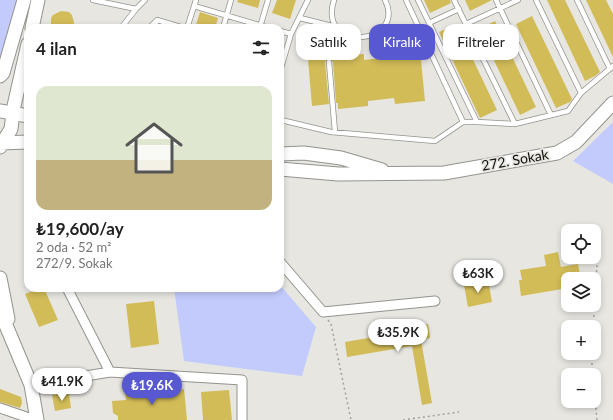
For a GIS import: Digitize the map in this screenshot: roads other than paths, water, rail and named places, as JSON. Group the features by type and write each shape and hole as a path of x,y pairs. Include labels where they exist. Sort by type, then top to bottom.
{"street":[{"path":"0,76 3,73 24,0"},
{"path":"33,24 38,0"},
{"path":"1,144 11,129 24,62"},
{"name":"272. Sokak","path":"284,169 338,174 444,173 557,153 576,142 613,103"},
{"path":"0,111 24,115"},
{"path":"1,144 24,142"},
{"name":"272. Sokak","path":"284,154 304,153 341,158 397,174"},
{"path":"284,267 323,312 435,301"},
{"path":"0,278 15,348"},
{"path":"69,292 110,372"},
{"path":"0,311 31,385 36,420 0,408"},
{"path":"31,385 110,372 242,380 242,420"}],"lane":[{"path":"94,0 136,9"},
{"path":"124,24 145,0"},
{"path":"188,24 196,0"},
{"path":"225,24 231,0"},
{"path":"261,24 268,0"},
{"path":"284,58 291,34 308,0"},
{"path":"334,0 332,18 335,24"},
{"path":"361,38 372,36 384,28 388,11 385,0"},
{"path":"406,0 463,122"},
{"path":"418,0 477,122"},
{"path":"454,0 466,24 518,0"},
{"path":"496,0 551,115"},
{"path":"536,0 581,93"},
{"path":"284,121 335,132 435,141 463,122 515,124 568,111 581,93 612,67 577,0"},
{"path":"194,6 251,24"},
{"path":"429,23 459,9"},
{"path":"300,18 324,24"},
{"path":"153,24 157,20"},
{"path":"156,24 157,20"},
{"path":"157,20 170,24"},
{"path":"284,32 291,34"},
{"path":"484,60 515,124"},
{"path":"329,62 335,132"}]}
